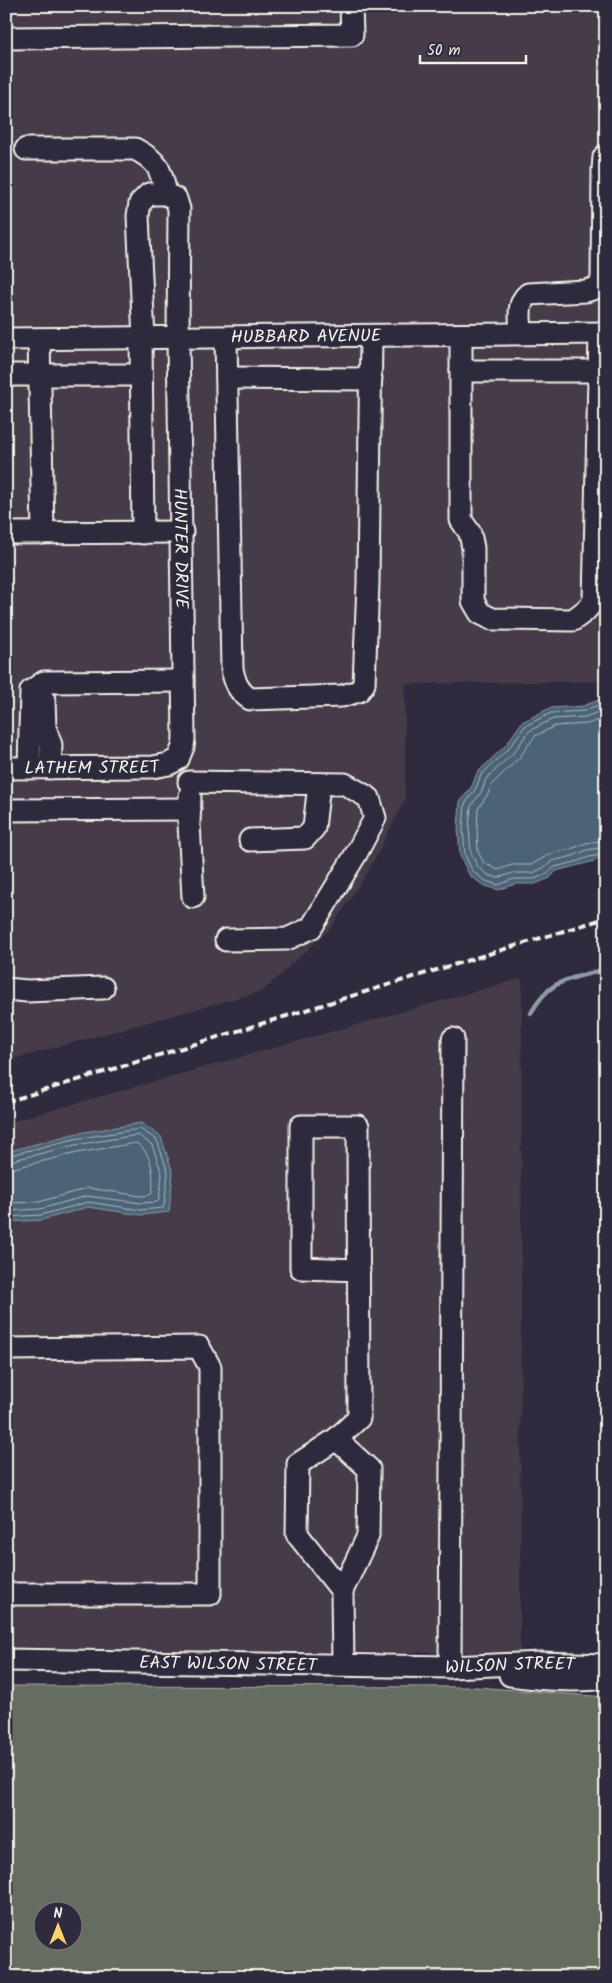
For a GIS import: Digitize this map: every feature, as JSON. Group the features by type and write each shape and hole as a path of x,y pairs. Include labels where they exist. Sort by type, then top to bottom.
{"street":[{"path":"6,38 352,35 352,6"},
{"name":"HUNTER DRIVE","path":"26,149 135,149 150,157 156,165 163,177 166,194 176,199 179,209 178,338 184,738 183,747 178,759"},
{"path":"521,334 520,303 522,298 528,294 586,291 598,287 602,278 603,170 604,157 606,155"},
{"path":"143,533 142,338 138,216 140,202 149,194 166,194"},
{"path":"461,335 462,520 470,533 474,548 473,600 480,614 492,619 573,620 594,601 600,370 603,333"},
{"name":"HUBBARD AVENUE","path":"6,339 603,333"},
{"path":"226,338 232,669 236,684 241,692 250,698 342,696 359,690 364,684 371,336"},
{"path":"39,339 43,533"},
{"path":"461,371 600,370"},
{"path":"6,375 141,374"},
{"path":"227,378 371,379"},
{"path":"6,533 182,532"},
{"path":"29,768 31,691 44,682 184,681"},
{"path":"44,682 44,727 51,745 50,768"},
{"path":"178,759 189,775 189,823 193,897"},
{"name":"LATHEM STREET","path":"6,768 153,767 169,764 178,759"},
{"path":"189,782 345,784 369,798 375,818 356,854 311,928 287,939 226,940"},
{"path":"250,840 305,838 314,828 319,784"},
{"path":"6,810 190,809"},
{"path":"6,989 26,992 103,988"},
{"path":"450,1667 453,1039"},
{"path":"342,1591 297,1534 298,1464 336,1439 360,1418 359,1270 358,1126 301,1126 301,1268 359,1270"},
{"path":"6,1348 199,1347 210,1367 210,1594 6,1594"},
{"path":"336,1439 369,1469 368,1536 342,1591 343,1664"},
{"name":"EAST WILSON STREET","path":"6,1660 450,1667"},
{"name":"WILSON STREET","path":"450,1667 606,1664"},
{"name":"WILSON STREET","path":"450,1667 545,1680 606,1678"}],"shaded area":[{"path":"6,6 606,6 606,681 405,684 405,800 369,870 331,928 263,991 6,1061"},
{"path":"522,978 520,1653 6,1650 6,1123"},
{"path":"6,1686 476,1687 606,1697 606,1977 6,1977"}],"water":[{"path":"606,697 606,858 556,871 550,878 535,884 515,884 499,890 483,885 470,876 460,856 458,828 460,802 472,786 477,773 506,745 522,722 550,708 583,706"},
{"path":"141,1123 161,1137 173,1173 169,1212 141,1215 88,1207 42,1220 6,1222 6,1152 73,1134"}],"waterway":[{"path":"531,1013 538,1001 554,986 571,978 606,969"}],"railway":[{"path":"6,1102 606,918"}]}
